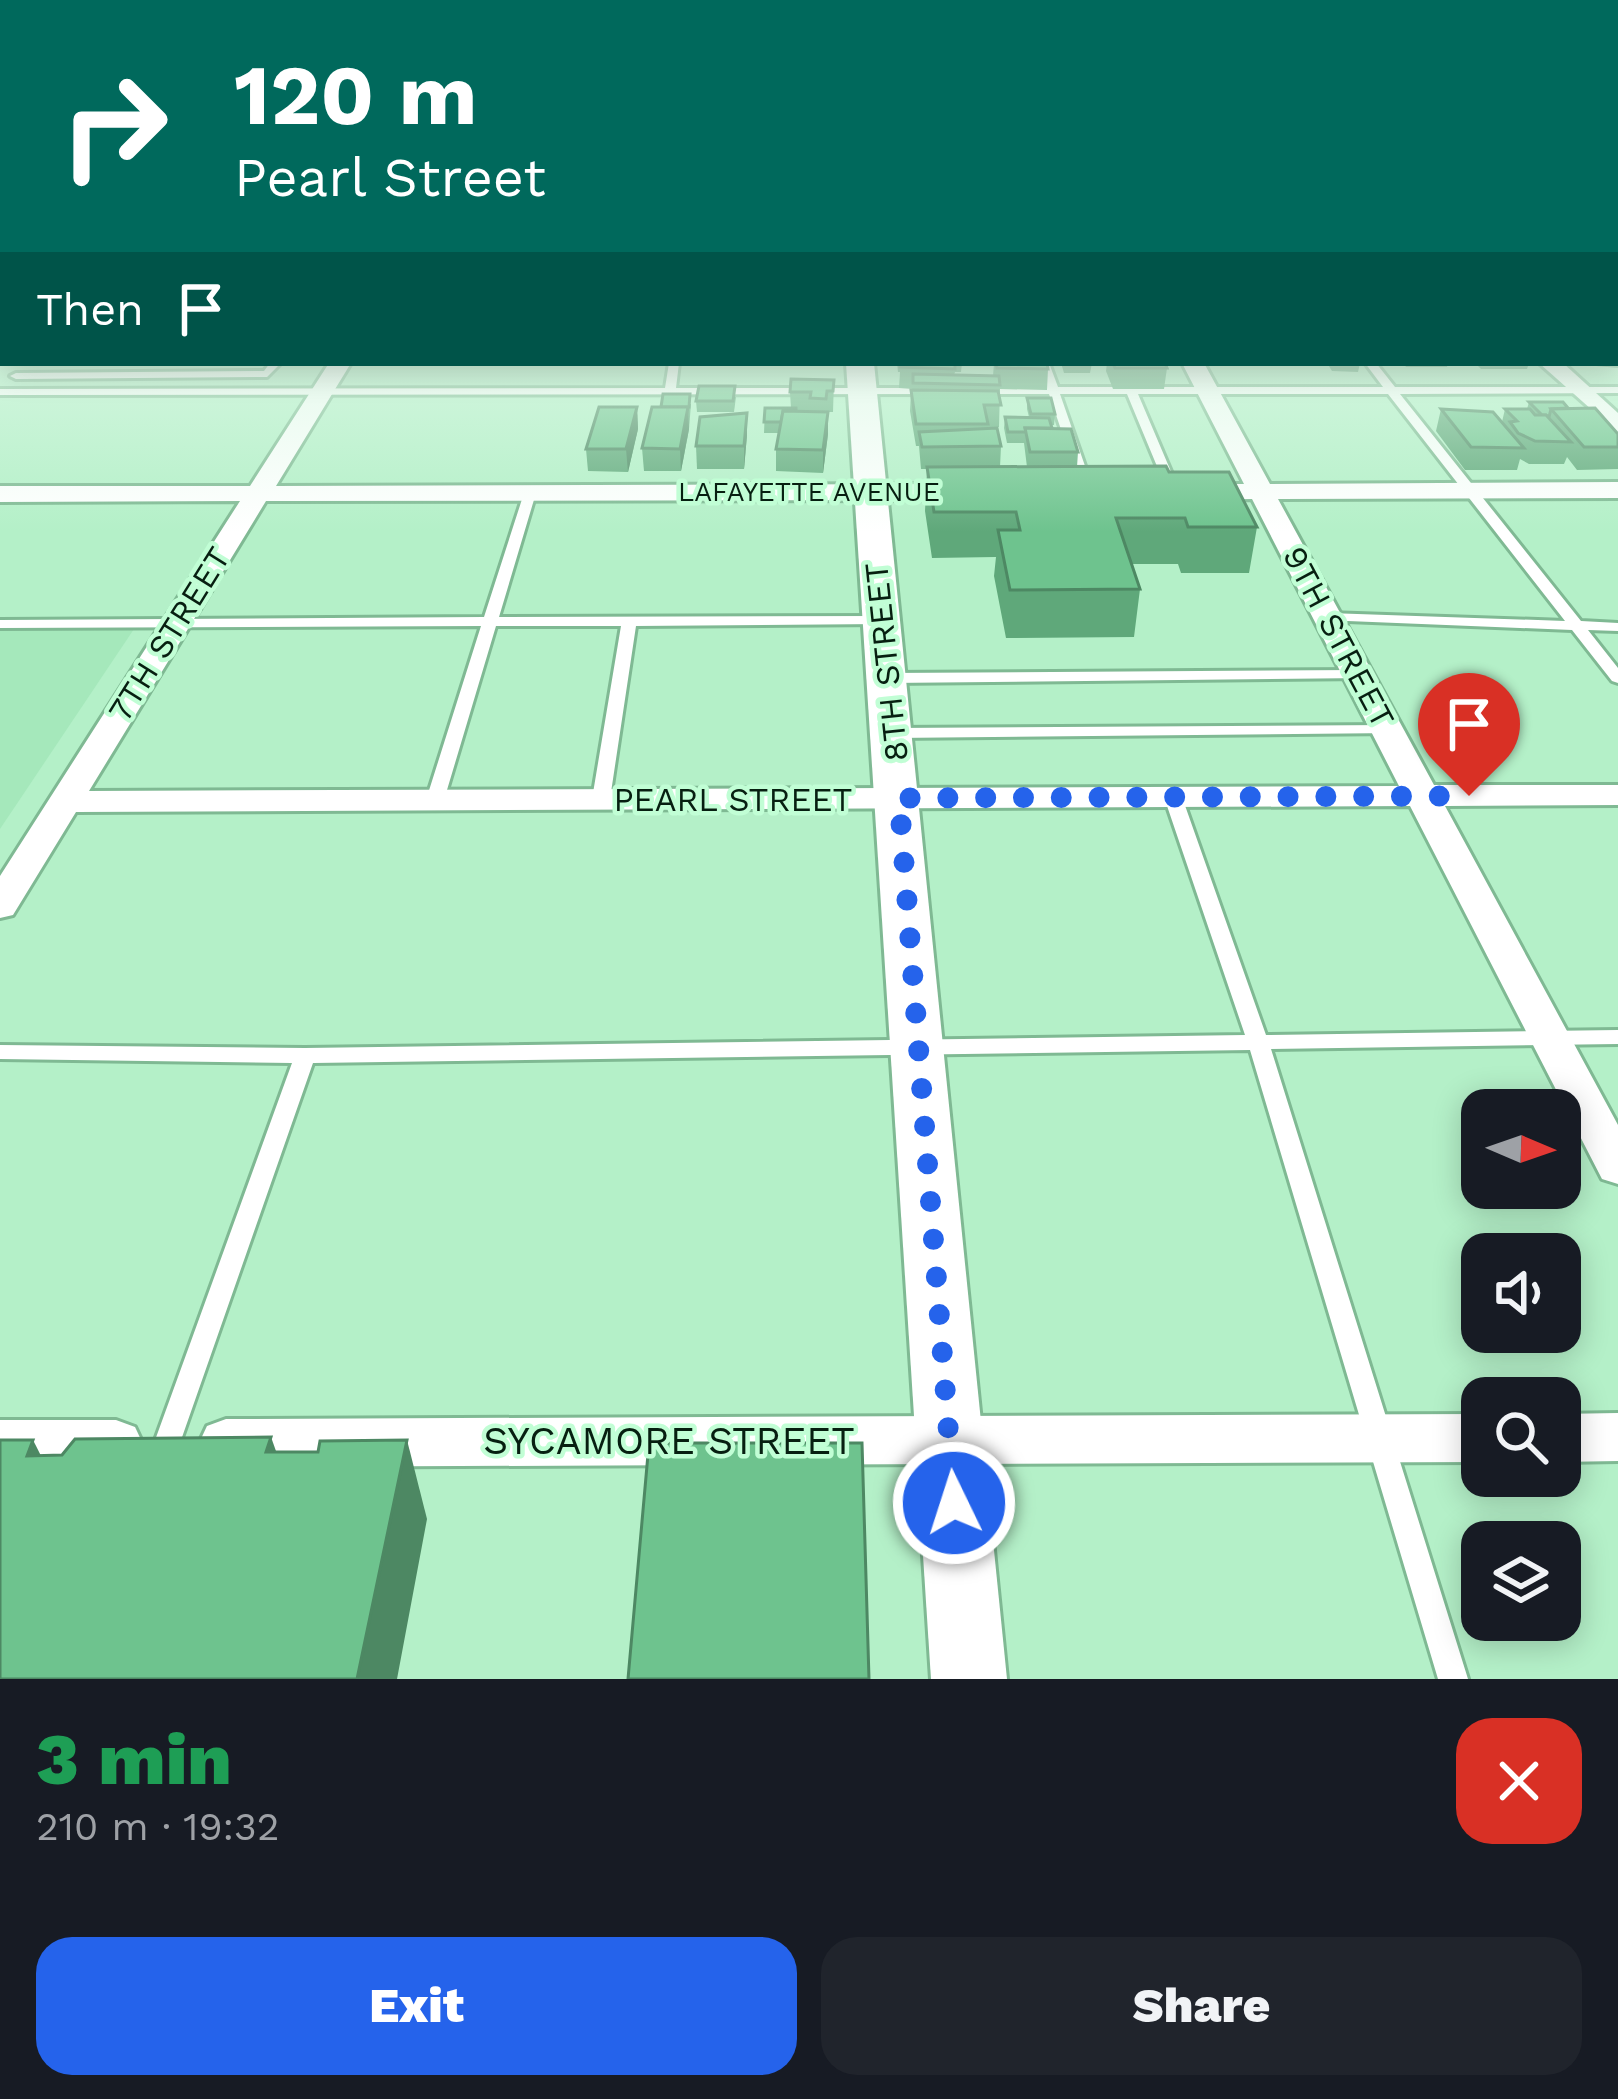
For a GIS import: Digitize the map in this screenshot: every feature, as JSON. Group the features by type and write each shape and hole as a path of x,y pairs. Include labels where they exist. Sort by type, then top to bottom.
{"street":[{"name":"7TH STREET","path":"0,906 332,375"},
{"path":"1563,375 1618,426"},
{"name":"8TH STREET","path":"861,377 969,1679"},
{"name":"9TH STREET","path":"1200,377 1618,1166"},
{"path":"1163,492 1618,490"},
{"name":"LAFAYETTE AVENUE","path":"0,494 998,492"},
{"name":"PEARL STREET","path":"64,802 1618,795"},
{"path":"1581,1438 1618,1437"},
{"name":"SYCAMORE STREET","path":"0,1444 1461,1438"}],"lane":[{"path":"0,376 40,375"},
{"path":"670,392 672,375"},
{"path":"1048,375 1088,492"},
{"path":"1380,375 1618,678"},
{"path":"0,392 670,392 861,377 940,391"},
{"path":"963,391 1131,391 1200,377 1392,390 1618,390"},
{"path":"1131,391 1163,492"},
{"path":"435,800 494,622 530,493"},
{"path":"1328,617 1618,627"},
{"path":"0,624 882,620"},
{"path":"601,799 629,621"},
{"path":"888,678 1359,675"},
{"path":"893,733 1389,730"},
{"path":"1173,797 1258,1041 1453,1679"},
{"path":"0,1052 305,1056 1618,1037"},
{"path":"167,1443 305,1056"}],"shaded area":[{"path":"0,629 134,629 0,829"}],"building":[{"path":"913,375 971,375 999,376 1000,385 913,383"},
{"path":"791,379 834,380 833,391 827,391 826,399 810,398 811,392 790,392"},
{"path":"699,386 735,386 733,401 696,401"},
{"path":"911,390 998,391 1001,405 984,405 988,424 916,424"},
{"path":"663,394 690,394 689,407 661,407"},
{"path":"1027,398 1051,398 1055,414 1031,414"},
{"path":"1529,402 1563,402 1568,408 1551,409 1549,417"},
{"path":"599,407 637,407 626,449 586,449"},
{"path":"652,407 688,407 680,449 642,448"},
{"path":"765,408 796,411 783,411 781,422 764,422"},
{"path":"1595,408 1618,434 1618,447 1584,447 1551,409"},
{"path":"1441,409 1493,412 1524,448 1471,447"},
{"path":"1505,409 1530,409 1535,415 1546,415 1571,442 1535,441 1518,433 1510,422 1517,421"},
{"path":"783,411 828,412 823,450 776,449"},
{"path":"747,413 744,446 696,446 700,417"},
{"path":"1005,417 1049,418 1052,428 1008,432"},
{"path":"997,428 1001,446 922,447 919,432"},
{"path":"1025,428 1071,429 1078,452 1030,452"},
{"path":"1166,466 1169,472 1229,472 1257,527 1188,527 1185,518 1116,518 1140,589 1010,590 998,530 1020,530 1016,512 934,512 927,467"},
{"path":"271,1437 266,1452 318,1452 320,1441 407,1440 357,1679 0,1679 0,1440 33,1440 27,1456 62,1455 75,1439"},
{"path":"649,1443 862,1443 869,1679 628,1679"}],"route":[{"path":"954,1503 899,798 1469,796"}]}
